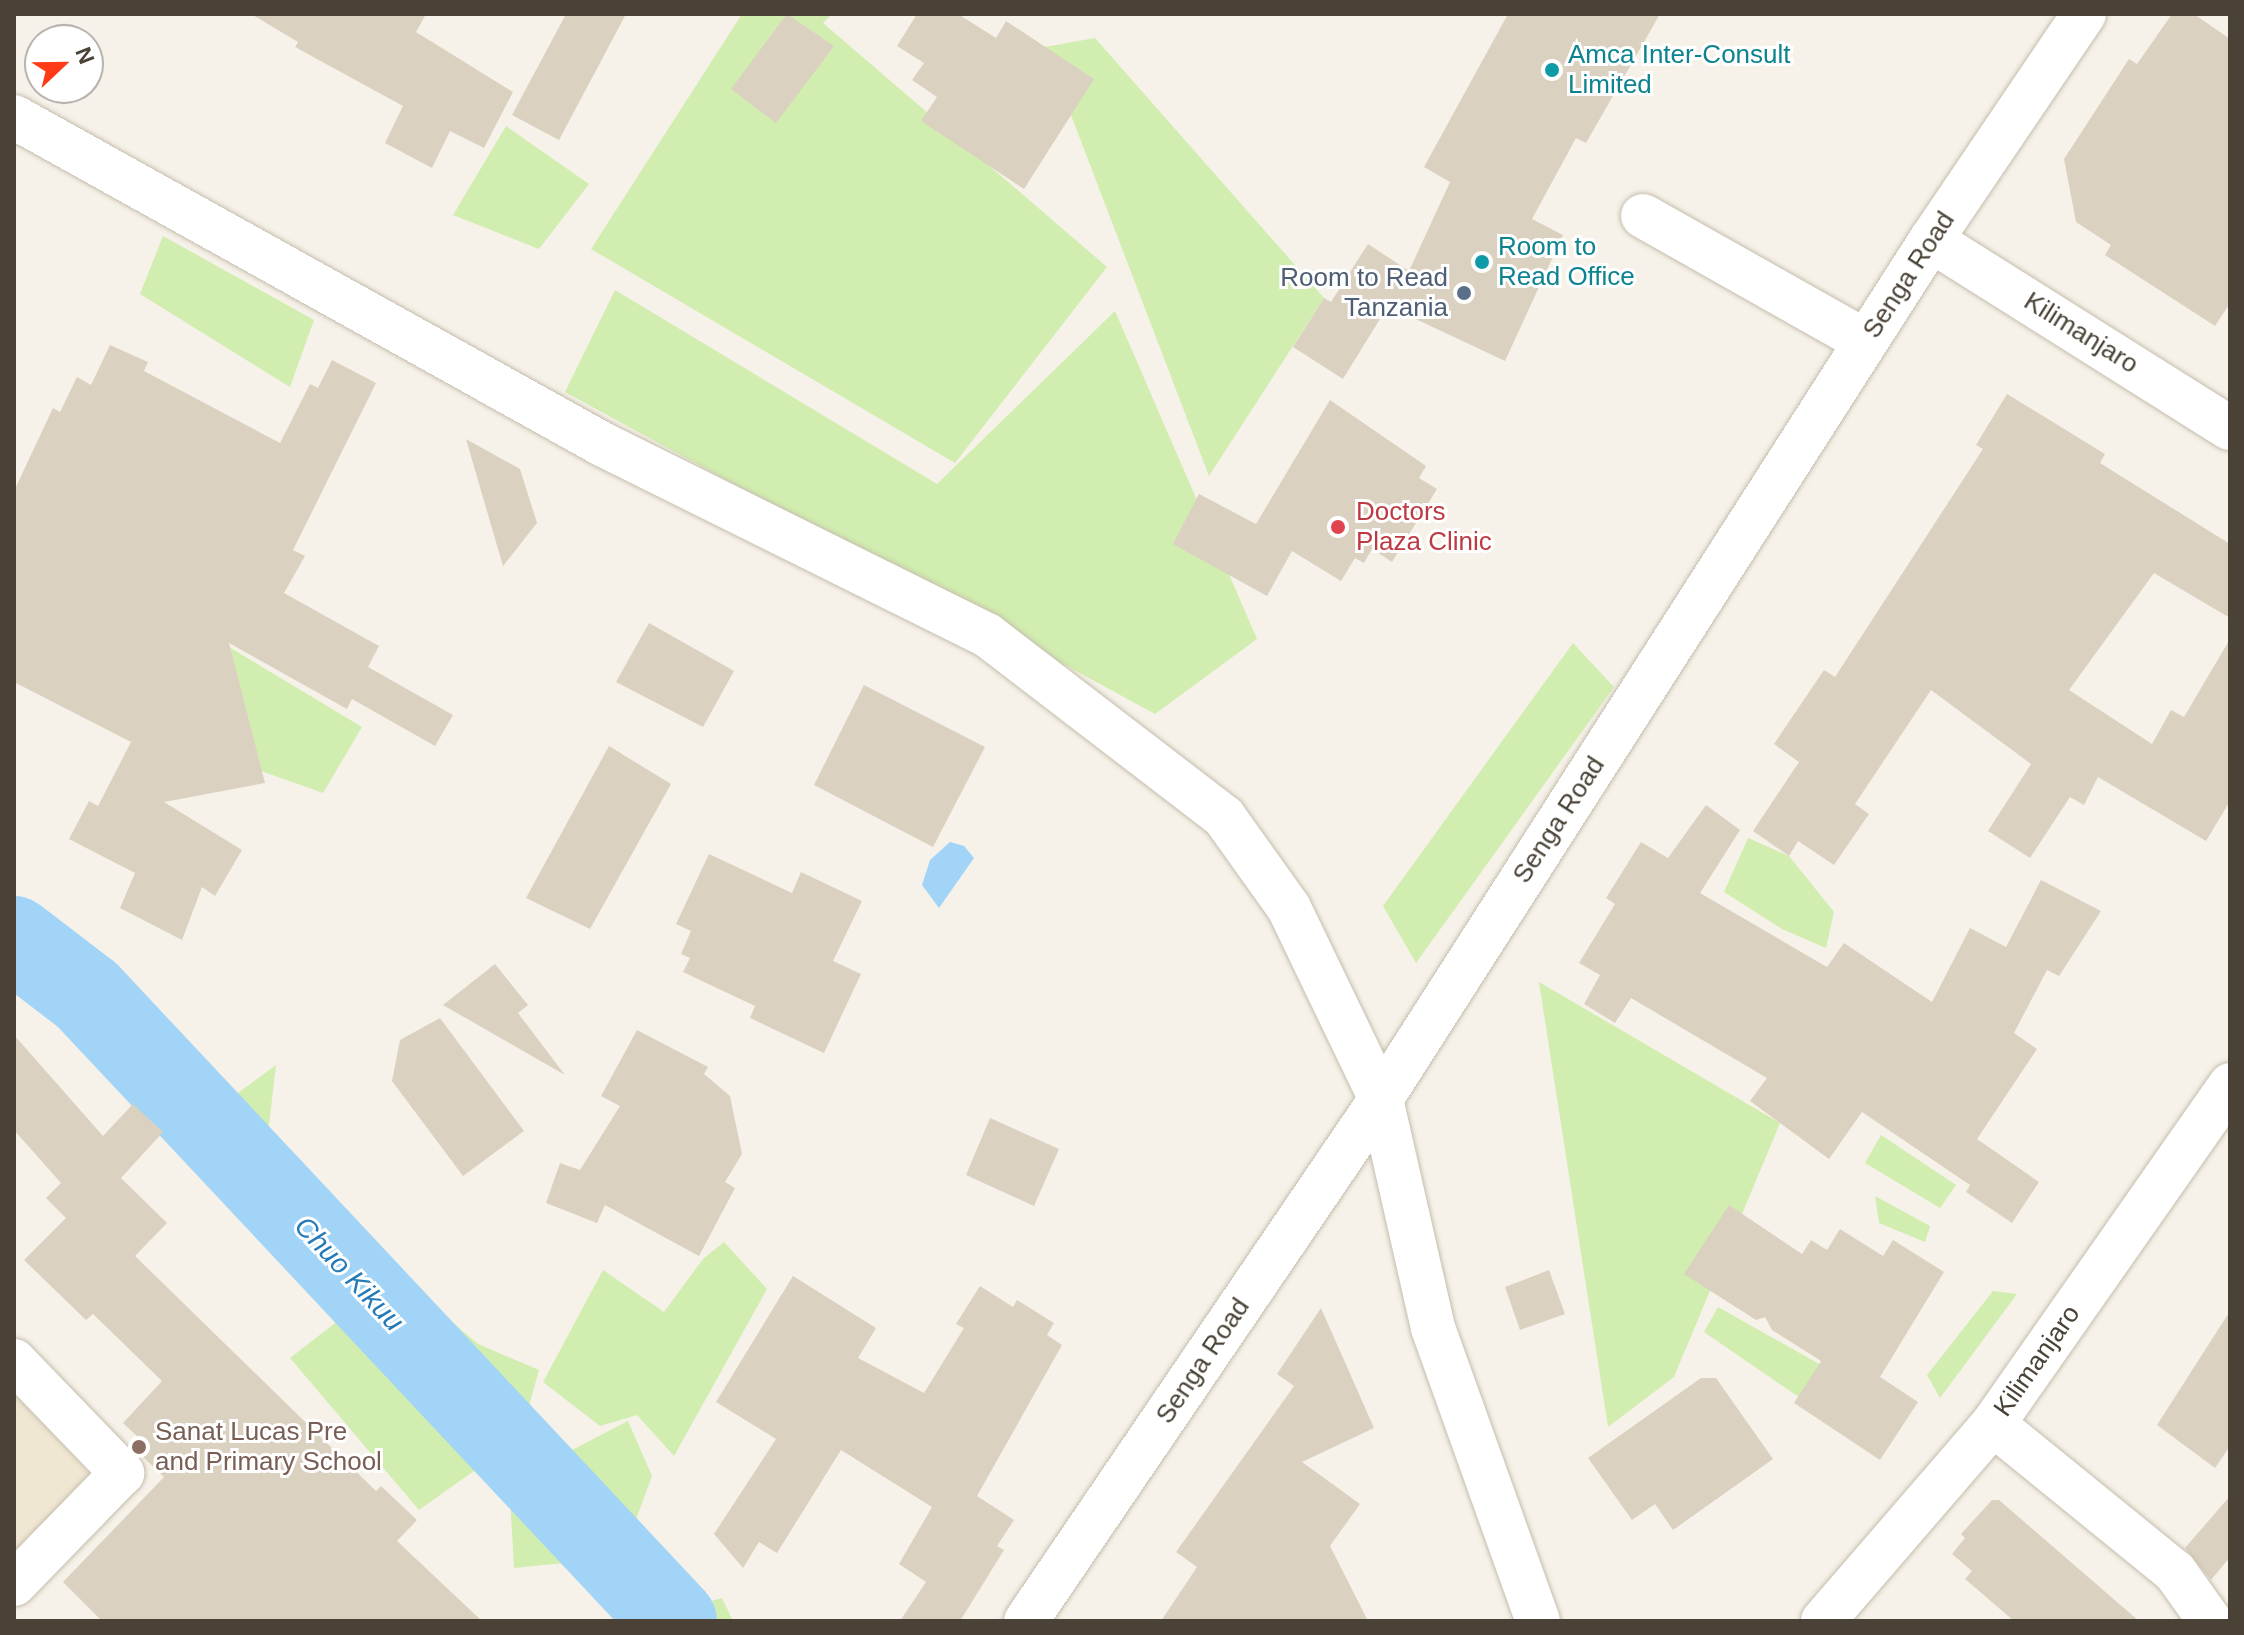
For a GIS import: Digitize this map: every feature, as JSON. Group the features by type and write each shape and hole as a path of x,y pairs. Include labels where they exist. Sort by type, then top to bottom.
{"street":[{"name":"Senga Road","path":"1026,1621 1381,1099 1865,341 2084,14"},
{"path":"14,117 602,444 987,635 1224,817 1289,908 1381,1099 1433,1328 1538,1621"},
{"path":"1643,216 1865,341"},
{"name":"Kilimanjaro","path":"1931,240 2230,428"},
{"name":"Kilimanjaro","path":"1823,1621 1993,1424 2230,1085"},
{"path":"14,1361 122,1473 14,1584"},
{"path":"1993,1424 2175,1572 2210,1621"}],"shaded area":[{"path":"14,1391 91,1475 14,1554"}],"green space":[{"path":"742,14 832,14 823,23 1107,267 955,463 591,249"},
{"path":"1095,38 1324,298 1209,476 1045,47"},
{"path":"506,126 589,184 539,249 453,215"},
{"path":"163,236 314,320 290,387 140,294"},
{"path":"615,290 937,484 1115,311 1257,639 1155,714 565,392"},
{"path":"181,618 362,727 323,793 148,731"},
{"path":"1573,643 1614,687 1416,963 1383,906"},
{"path":"1748,838 1789,856 1834,912 1826,948 1782,929 1724,892"},
{"path":"1539,982 1780,1123 1674,1377 1608,1427"},
{"path":"276,1065 267,1142 317,1207 478,1344 539,1370 528,1409 570,1451 628,1421 652,1476 634,1525 708,1602 722,1598 733,1621 618,1621 621,1612 583,1561 514,1568 510,1496 485,1463 419,1510 290,1358 361,1303 180,1104 202,1078 227,1101"},
{"path":"1881,1135 1956,1185 1940,1208 1865,1163"},
{"path":"1875,1196 1930,1226 1925,1242 1879,1223"},
{"path":"724,1242 767,1289 674,1456 637,1415 600,1426 543,1382 603,1270 664,1312 703,1259"},
{"path":"1993,1291 2017,1294 1940,1398 1927,1375"},
{"path":"1718,1307 1821,1365 1806,1402 1704,1332"}],"water":[{"path":"950,842 964,846 974,858 939,908 922,885 930,860"}],"building":[{"path":"251,14 426,14 416,32 513,92 484,148 450,131 432,168 385,143 403,106 295,47 298,42"},
{"path":"566,14 626,14 559,140 512,115"},
{"path":"787,14 834,46 776,123 731,89"},
{"path":"917,14 958,14 996,38 1006,21 1094,79 1024,189 921,121 937,97 912,80 924,63 897,46"},
{"path":"1508,14 1660,14 1586,143 1576,138 1532,219 1563,235 1505,361 1388,306 1343,379 1293,347 1324,298 1331,302 1368,244 1409,271 1450,182 1424,167"},
{"path":"2172,14 2194,14 2230,39 2230,303 2215,326 2105,255 2111,245 2076,222 2064,159 2129,59 2137,64"},
{"path":"110,345 148,362 144,371 280,443 310,384 318,388 332,360 376,383 293,550 305,556 284,593 379,646 368,667 453,715 435,746 352,699 347,709 229,643 265,783 164,802 242,850 215,896 202,887 182,940 120,908 135,873 69,839 89,801 98,806 131,742 14,682 14,491 53,408 60,412 77,377 91,385"},
{"path":"2007,394 2105,454 2100,463 2230,544 2230,618 2154,573 2069,690 2152,744 2171,710 2184,717 2230,639 2230,801 2206,841 2098,777 2084,805 2070,797 2030,858 1988,831 2031,764 1931,690 1855,804 1869,814 1834,865 1798,841 1789,856 1753,831 1799,762 1774,744 1824,670 1835,677 1983,449 1976,445"},
{"path":"1330,400 1426,466 1419,478 1437,489 1392,562 1372,549 1364,563 1355,558 1341,581 1292,551 1267,596 1173,544 1199,494 1256,524"},
{"path":"466,439 520,469 537,523 503,566"},
{"path":"649,623 734,671 703,727 616,682"},
{"path":"864,685 985,747 933,847 814,785"},
{"path":"609,746 671,784 590,929 526,898"},
{"path":"1706,805 1740,830 1700,893 1827,967 1844,943 1932,1002 1970,928 2006,947 2041,880 2101,911 2059,976 2047,970 2014,1033 2037,1049 1977,1139 2039,1182 2012,1223 1966,1192 1970,1185 1862,1112 1829,1159 1750,1101 1767,1078 1631,998 1615,1023 1584,1004 1600,975 1579,963 1615,904 1606,898 1641,842 1668,858"},
{"path":"709,854 792,893 801,872 862,901 833,961 861,974 824,1053 750,1018 755,1006 683,972 690,958 681,954 691,931 676,924"},
{"path":"495,964 528,1005 518,1013 565,1075 443,1005"},
{"path":"440,1018 524,1131 463,1176 392,1081 400,1040"},
{"path":"637,1030 708,1067 704,1074 730,1096 742,1154 725,1182 735,1188 699,1256 605,1205 597,1223 546,1203 560,1163 580,1170 620,1106 601,1096"},
{"path":"14,1035 103,1136 133,1104 163,1132 121,1178 167,1223 135,1256 376,1491 381,1486 417,1520 397,1541 482,1621 102,1621 63,1582 164,1477 141,1455 149,1447 123,1423 162,1381 93,1314 86,1320 24,1260 66,1218 46,1198 61,1183 14,1130"},
{"path":"990,1118 1059,1149 1034,1206 966,1175"},
{"path":"1729,1205 1802,1254 1811,1240 1827,1250 1840,1229 1883,1256 1893,1240 1944,1272 1880,1377 1918,1402 1880,1460 1794,1403 1821,1361 1772,1330 1765,1317 1756,1320 1684,1274"},
{"path":"1549,1270 1565,1314 1520,1330 1505,1287"},
{"path":"793,1276 876,1328 858,1358 924,1393 964,1328 956,1324 980,1286 1013,1307 1017,1300 1054,1323 1047,1335 1062,1345 977,1496 1014,1520 997,1546 1004,1550 960,1621 900,1621 926,1582 899,1564 932,1507 841,1450 777,1553 759,1542 743,1568 714,1534 776,1439 716,1402"},
{"path":"1321,1308 1374,1428 1302,1462 1360,1504 1330,1546 1368,1621 1161,1621 1197,1567 1176,1552 1294,1386 1277,1374"},
{"path":"2230,1311 2230,1446 2215,1468 2157,1425"},
{"path":"1701,1378 1716,1378 1773,1459 1673,1530 1655,1504 1632,1520 1588,1458"},
{"path":"2230,1496 2230,1557 2211,1580 2185,1548"},
{"path":"1992,1500 1999,1500 2139,1621 2014,1621 1965,1579 1972,1571 1952,1554 1965,1538 1961,1534"}],"waterway":[{"name":"Chuo Kikuu","path":"14,939 87,995 674,1621"}],"place":[{"name":"Amca Inter-Consult Limited","path":"1552,70"},
{"name":"Room to Read Office","path":"1482,262"},
{"name":"Room to Read Tanzania","path":"1464,293"},
{"name":"Doctors Plaza Clinic","path":"1338,527"},
{"name":"Sanat Lucas Pre and Primary School","path":"139,1447"}]}
